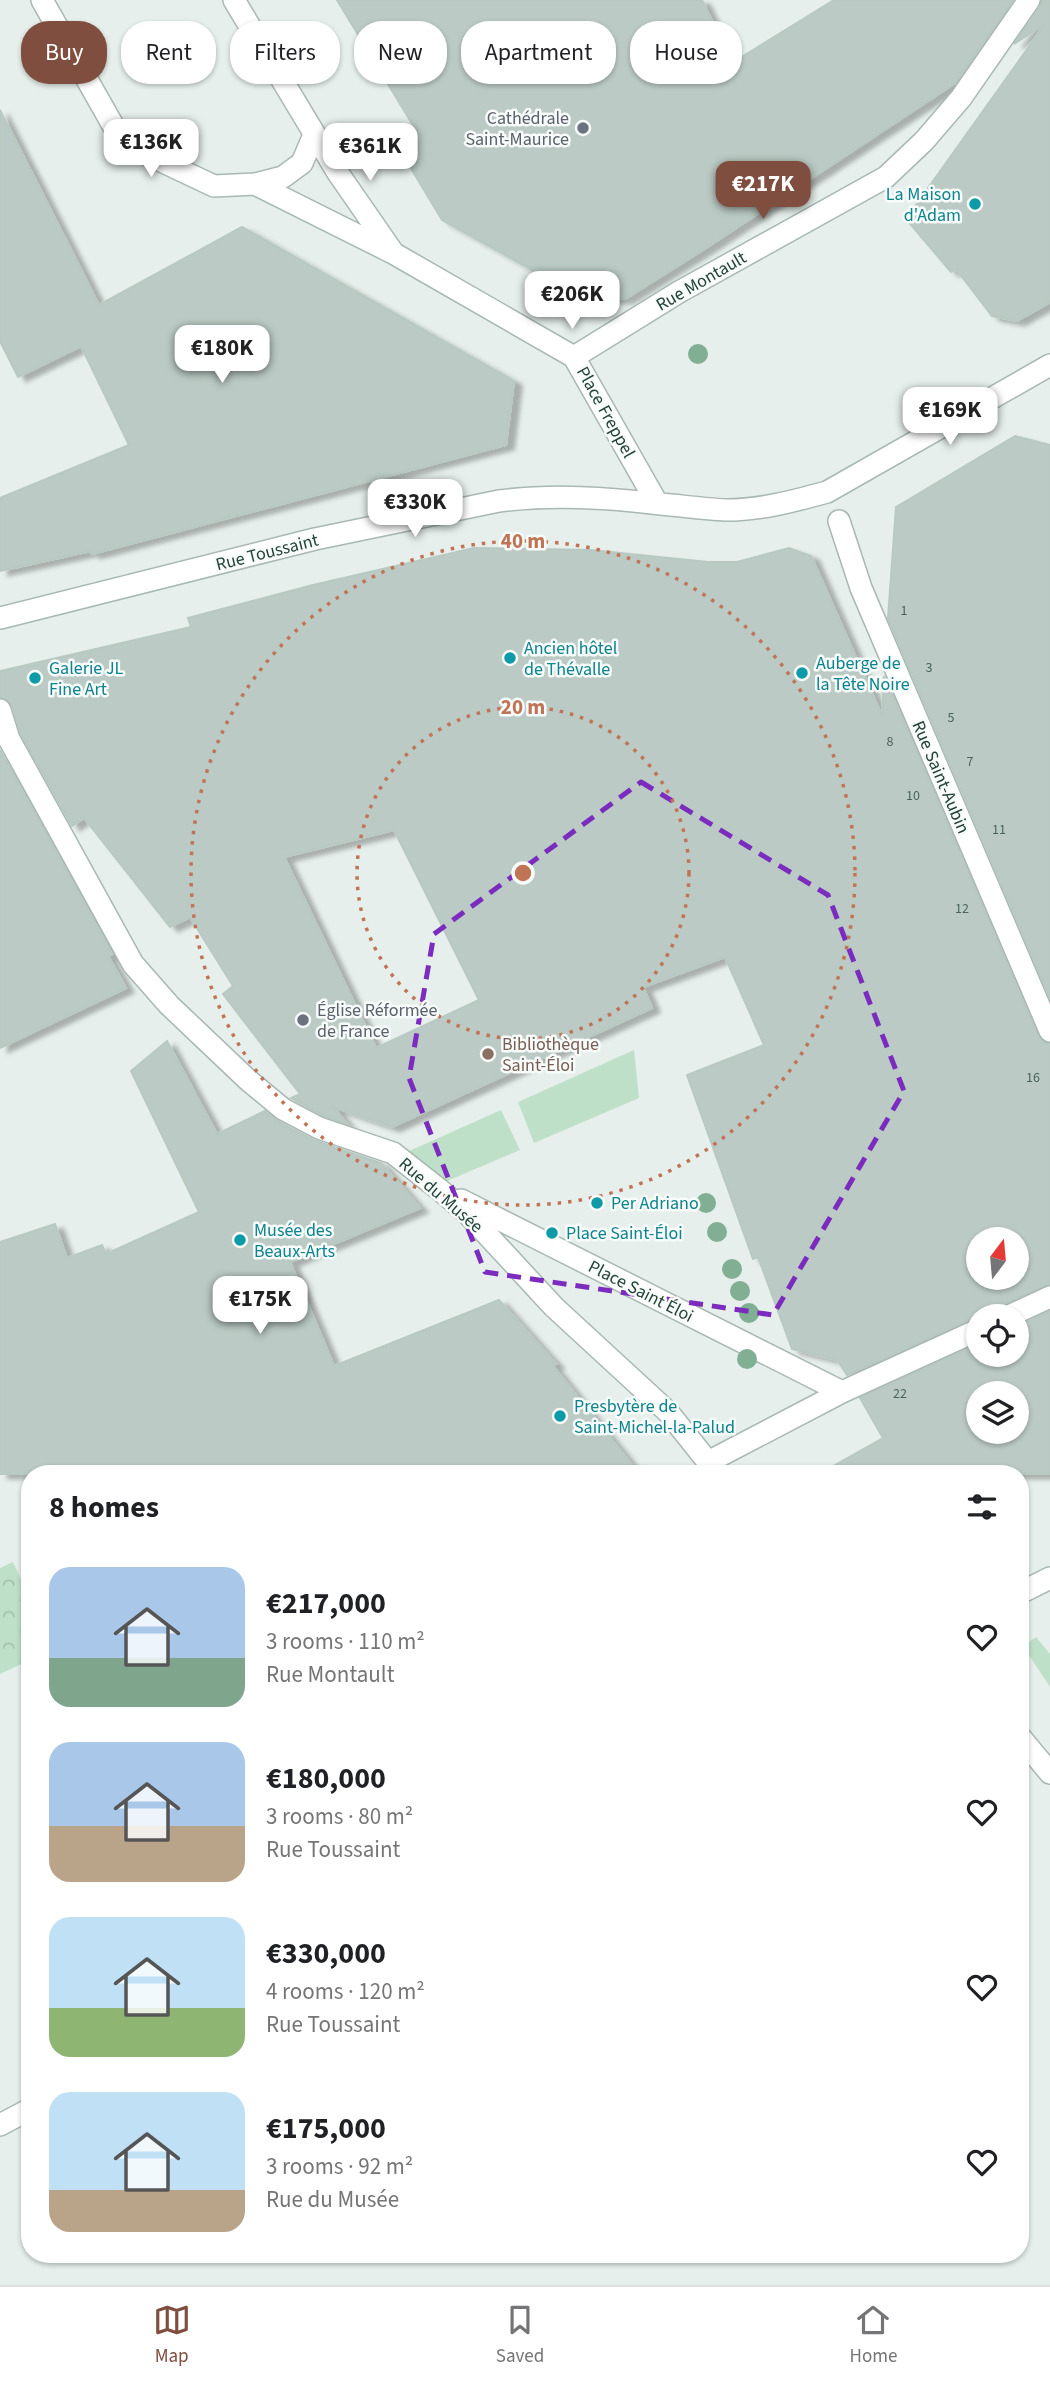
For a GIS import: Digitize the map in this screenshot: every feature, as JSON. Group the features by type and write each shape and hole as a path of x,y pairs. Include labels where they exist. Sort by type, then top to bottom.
{"street":[{"name":"Place Freppel","path":"41,0 123,143 214,186 255,184 283,177 302,163 314,135"},
{"name":"Place Freppel","path":"234,0 314,135 393,253"},
{"name":"Rue Montault","path":"575,356 679,292 886,177 924,141 961,98 1029,0"},
{"name":"Place Freppel","path":"255,184 393,253 575,356 657,503"},
{"name":"Rue Toussaint","path":"0,618 315,540 499,501 565,497 727,510 767,507 827,492 1050,365"},
{"name":"Rue Saint-Aubin","path":"839,521 861,589 1050,1031"},
{"name":"Rue du Musée","path":"0,710 9,739 133,964 169,1005 248,1080 283,1109 319,1128 393,1153 440,1190 468,1214 554,1307 668,1412 709,1465"},
{"name":"Place Saint Éloi","path":"440,1190 842,1392"},
{"path":"1029,1307 1050,1297"},
{"name":"Rue du Musée","path":"716,1465 842,1392 966,1335"},
{"path":"1029,1588 1050,1578"},
{"path":"1029,1748 1050,1773"},
{"path":"0,2125 21,2114"}],"highlighted area":[{"path":"641,782 828,895 904,1091 773,1315 485,1272 409,1078 434,934"}],"green space":[{"path":"634,1050 639,1098 534,1143 518,1102"},
{"path":"501,1110 520,1150 447,1181 407,1152"},
{"path":"13,1562 21,1579 21,1664 0,1674 0,1568"},
{"path":"1036,1637 1050,1654 1050,1687 1029,1655 1029,1642"}],"building":[{"path":"337,0 702,0 712,21 630,21 630,84 742,84 742,57 834,0 1013,0 955,83 625,299 581,297 442,220 397,145 417,132 388,84 447,84 447,21 354,21 354,28"},
{"path":"1042,0 1050,0 1050,302 1017,321 992,316 956,269 951,272 906,219 1045,24 1014,44"},
{"path":"0,110 99,305 242,227 514,381 506,445 92,554 91,551 0,571 0,498 129,445 81,346 18,377 0,341"},
{"path":"1015,436 1050,445 1050,998 888,618 896,507"},
{"path":"474,548 591,550 708,562 737,562 789,548 811,556 882,716 884,676 1038,1036 1043,1042 1050,1044 1050,1284 1003,1304 966,1304 966,1321 847,1375 837,1360 792,1349 758,1257 753,1259 687,1075 764,1045 725,957 643,987 652,1008 392,1127 333,1107 347,1124 324,1116 291,1098 300,1094 223,994 233,986 190,917 170,927 84,818 72,826 21,734 12,705 0,697 0,671 191,627 188,618 313,585","holes":["394,830 479,1000 376,1048 284,857"]},
{"path":"0,750 112,954 108,956 126,988 0,1048"},
{"name":"Musée des Beaux-Arts","path":"167,1041 217,1134 265,1111 277,1121 313,1140 381,1163 420,1208 290,1262 334,1366 499,1300 556,1364 553,1366 632,1465 21,1465 21,1474 0,1474 0,1242 55,1224 67,1258 102,1245 106,1254 199,1212 131,1071"},
{"path":"1050,1311 1050,1474 1029,1474 1029,1465 835,1465 883,1438 860,1398 966,1349 966,1367 1029,1367 1029,1321"}],"place":[{"name":"Cathédrale Saint-Maurice","path":"583,128"},
{"name":"La Maison d'Adam","path":"975,204"},
{"name":"Ancien hôtel de Thévalle","path":"510,658"},
{"name":"Auberge de la Tête Noire","path":"802,673"},
{"name":"Galerie JL Fine Art","path":"35,678"},
{"name":"Église Réformée de France","path":"303,1020"},
{"name":"Bibliothèque Saint-Éloi","path":"488,1054"},
{"name":"Per Adriano","path":"597,1203"},
{"name":"Place Saint-Éloi","path":"552,1233"},
{"name":"Musée des Beaux-Arts","path":"240,1240"},
{"name":"Presbytère de Saint-Michel-la-Palud","path":"560,1416"}]}
